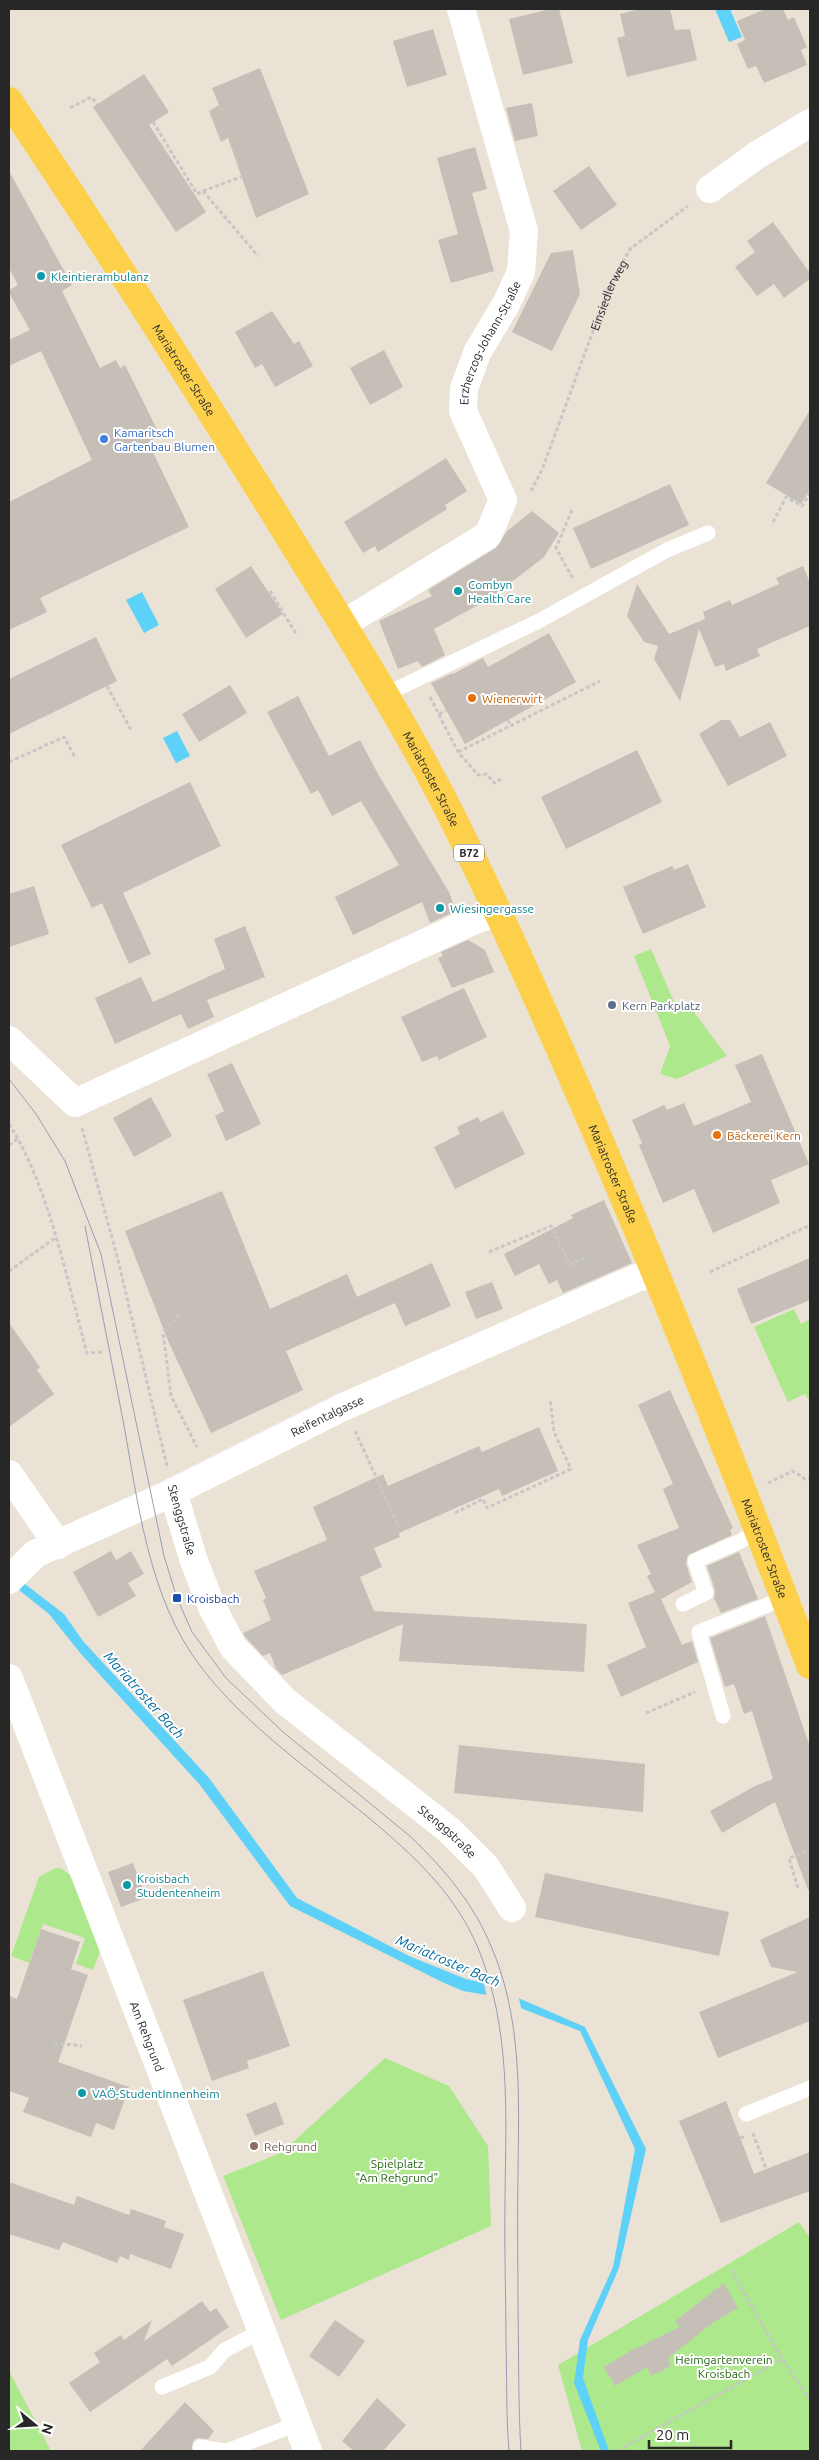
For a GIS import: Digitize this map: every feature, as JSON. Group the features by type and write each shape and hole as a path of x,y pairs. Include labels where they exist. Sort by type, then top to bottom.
{"main road":[{"name":"Mariatroster Straße","path":"10,104 120,270 343,624 386,694 443,800 498,913 581,1095 759,1530 810,1665"}],"street":[{"name":"Erzherzog-Johann-Straße","path":"343,624 488,535 503,500 462,411 464,389 477,354 506,304 521,272 524,231 461,9"},
{"path":"710,189 757,155 810,123"},
{"path":"9,1040 75,1103 477,920 498,913"},
{"name":"Reifentalgasse","path":"9,1580 47,1549 173,1492 341,1408 639,1276 656,1275"},
{"path":"9,1474 47,1549"},
{"name":"Stenggstraße","path":"173,1492 193,1558 211,1605 233,1647 285,1701 449,1830 486,1868 512,1908"},
{"name":"Am Rehgrund","path":"9,1678 260,2332 308,2451"}],"lane":[{"path":"386,694 539,621 667,550 708,533"},
{"path":"683,1604 706,1593 695,1561 741,1541 759,1530"},
{"path":"723,1716 699,1632 785,1598"},
{"path":"746,2114 810,2088"},
{"path":"162,2387 210,2367 225,2350 260,2332"},
{"path":"200,2447 226,2451 297,2424"}],"path":[{"path":"70,108 91,97 98,105"},
{"path":"153,122 198,194 203,190 241,177"},
{"name":"Einsiedlerweg","path":"531,491 542,470 610,285 630,249 710,189"},
{"path":"203,190 258,256"},
{"path":"773,522 786,497 802,506 810,492"},
{"path":"572,510 556,548 582,597"},
{"path":"270,591 297,635"},
{"path":"420,677 458,752 478,775 486,774 494,783 501,779"},
{"path":"458,752 483,736 510,725 600,681"},
{"path":"107,686 131,730"},
{"path":"439,714 446,711"},
{"path":"508,720 510,725"},
{"path":"9,762 64,737 75,757"},
{"name":"Stenggstraße","path":"75,1103 118,1260 173,1492"},
{"path":"9,1124 41,1196 55,1238 87,1353 102,1352"},
{"path":"9,1145 17,1139"},
{"path":"710,1272 810,1225"},
{"path":"489,1252 551,1226 570,1265 589,1255"},
{"path":"9,1271 55,1238"},
{"path":"179,1314 163,1333 171,1396 195,1448 201,1446"},
{"path":"454,1513 483,1499 487,1508 571,1469 554,1432 550,1399"},
{"path":"355,1430 399,1527"},
{"path":"767,1484 793,1471 805,1479 810,1478"},
{"path":"646,1713 714,1684"},
{"path":"798,1888 789,1858 810,1850"},
{"path":"54,2043 82,2046"},
{"path":"746,2114 766,2169"},
{"path":"731,2270 782,2359 810,2400"},
{"path":"616,2451 782,2359"}],"green space":[{"path":"651,949 678,1011 690,1007 727,1056 677,1079 660,1074 670,1046 634,956"},
{"path":"794,1309 801,1324 810,1319 810,1398 808,1399 805,1394 788,1402 754,1327"},
{"path":"55,1868 61,1868 74,1878 101,1949 93,1970 76,1964 85,1938 43,1924 29,1963 11,1956 39,1877"},
{"name":"Spielplatz \"Am Rehgrund\"","path":"385,2058 449,2086 488,2146 491,2226 281,2320 223,2176 281,2153"},
{"name":"Heimgartenverein Kroisbach","path":"799,2222 810,2238 810,2451 582,2451 558,2365"},
{"path":"9,2371 51,2451 9,2451"}],"water":[{"path":"715,9 730,9 742,37 729,42"},
{"path":"142,592 159,625 144,633 126,600"},
{"path":"177,731 190,756 176,763 163,738"},
{"name":"Mariatroster Bach","path":"9,1582 25,1584 64,1614 83,1641 209,1778 297,1898 409,1956 466,1979 484,1983 585,2027 646,2149 619,2268 588,2340 583,2378 609,2451 601,2451 574,2383 580,2340 613,2267 635,2149 580,2031 487,1995 463,1991 442,1982 290,1906 200,1785 81,1654 49,1614"}],"pier":[{"path":"483,1980 518,1994 522,2012 487,1997"}],"building":[{"path":"551,9 559,9 573,63 523,75 509,19"},
{"path":"640,9 670,9 675,30 690,29 697,60 627,77 617,38 625,36 620,14"},
{"path":"766,9 783,9 788,20 794,17 807,47 801,50 807,65 764,83 756,66 748,69 737,44 745,40 737,21"},
{"path":"433,29 447,75 407,87 393,41"},
{"path":"260,68 309,194 256,218 228,138 221,142 209,111 219,105 212,88"},
{"path":"144,74 169,112 149,125 206,212 176,232 93,107"},
{"path":"532,103 538,136 515,141 506,108"},
{"path":"475,147 487,189 472,193 494,271 451,283 438,240 458,234 437,158"},
{"path":"589,166 617,205 581,230 553,191"},
{"path":"9,171 72,285 62,291 100,368 116,360 120,368 125,365 160,436 148,442 189,527 40,598 47,612 9,630 9,502 92,460 41,351 9,366 9,340 30,330 9,293 9,290 18,285 9,268"},
{"path":"773,222 810,273 810,279 784,298 774,284 757,296 735,267 755,252 747,241"},
{"path":"573,250 580,294 552,351 512,332 551,253"},
{"path":"272,311 294,344 299,341 313,366 275,387 262,364 255,368 235,332"},
{"path":"384,350 403,387 370,405 350,368"},
{"path":"810,410 810,489 801,504 766,483"},
{"path":"446,458 467,491 445,505 447,509 378,552 375,546 363,553 344,522"},
{"path":"670,484 689,525 591,569 573,528"},
{"path":"532,511 559,533 544,557 491,598 434,629 445,655 422,667 418,661 398,669 379,621 432,596 428,590 496,548 507,531"},
{"path":"251,566 283,614 246,638 215,589"},
{"path":"803,566 810,583 810,626 757,649 760,656 726,671 724,664 715,667 699,629 680,701 654,659 658,646 644,642 627,616 637,584 669,634 705,619 703,612 730,600 732,605 779,584 776,578"},
{"path":"549,633 576,682 465,744 431,683 483,658 488,667"},
{"path":"96,637 117,681 9,734 9,679"},
{"path":"230,685 247,713 199,742 182,714"},
{"path":"298,696 329,756 360,740 378,774 449,892 456,911 430,923 422,902 353,935 335,897 399,865 361,801 332,816 318,790 311,794 267,712"},
{"path":"721,720 730,720 740,737 770,722 787,756 728,786 699,734"},
{"path":"637,750 662,802 566,849 541,797"},
{"path":"190,782 221,846 123,893 151,954 129,964 102,903 92,908 61,845"},
{"path":"688,864 706,907 643,934 623,887 672,866 674,870"},
{"path":"34,886 49,934 9,947 9,894"},
{"path":"245,926 265,977 207,1000 214,1017 188,1029 181,1014 115,1044 95,998 141,977 153,1002 225,969 214,939"},
{"path":"468,940 485,950 494,972 452,988 438,958 443,956 441,952"},
{"path":"464,988 487,1037 439,1060 437,1056 422,1062 401,1017"},
{"name":"Bäckerei Kern","path":"762,1054 809,1164 771,1180 780,1203 713,1233 694,1189 663,1203 639,1145 642,1143 632,1120 664,1105 667,1110 684,1103 694,1126 751,1102 735,1065"},
{"path":"232,1063 261,1124 226,1141 215,1116 224,1111 207,1074"},
{"path":"151,1097 172,1136 134,1157 113,1118"},
{"path":"503,1111 525,1154 455,1189 434,1147 460,1134 457,1127 478,1117 480,1122"},
{"path":"222,1191 270,1309 347,1274 357,1297 432,1263 451,1306 405,1326 395,1303 286,1351 303,1390 211,1433 169,1343 125,1231"},
{"path":"604,1200 632,1263 563,1293 557,1280 549,1284 539,1264 515,1276 504,1254 573,1218 571,1215"},
{"path":"810,1258 810,1300 751,1324 737,1289"},
{"path":"492,1282 503,1309 476,1319 465,1292"},
{"path":"9,1323 40,1367 37,1370 54,1394 9,1427"},
{"path":"670,1390 733,1528 730,1530 732,1535 688,1555 686,1564 692,1582 661,1599 682,1645 692,1641 698,1662 621,1697 607,1665 646,1647 628,1603 655,1592 647,1576 651,1574 637,1545 679,1528 663,1489 673,1484 638,1405"},
{"path":"539,1427 558,1471 502,1496 499,1489 399,1533 400,1537 374,1548 382,1567 360,1577 374,1611 587,1624 584,1672 399,1661 403,1624 282,1675 276,1669 270,1653 263,1656 246,1638 243,1633 271,1620 263,1600 266,1598 254,1571 327,1540 313,1507 383,1474 388,1486 479,1446 482,1452"},
{"path":"111,1551 116,1560 131,1551 144,1574 128,1583 136,1596 98,1617 73,1572"},
{"path":"739,1552 758,1599 721,1613 714,1598 715,1590 707,1566"},
{"path":"765,1616 810,1747 810,1889 808,1890 775,1802 722,1833 710,1811 757,1785 773,1779 752,1711 744,1714 734,1684 725,1687 710,1638"},
{"path":"459,1745 645,1764 643,1812 454,1793"},
{"name":"Kroisbach Studentenheim","path":"133,1863 146,1898 121,1907 108,1872"},
{"path":"545,1873 729,1912 719,1956 535,1917"},
{"path":"810,1917 810,2021 718,2058 699,2012 798,1972 771,1967 760,1940"},
{"path":"41,1929 80,1942 71,1969 88,1975 58,2062 129,2087 114,2130 96,2123 91,2137 23,2112 29,2098 9,2091 9,1996 17,1999"},
{"path":"263,1971 290,2046 247,2061 249,2068 212,2081 183,2000"},
{"path":"726,2101 754,2174 810,2152 810,2191 721,2223 679,2121"},
{"path":"276,2102 284,2124 255,2136 246,2114"},
{"path":"9,2182 74,2205 77,2196 129,2215 131,2209 166,2221 164,2227 184,2234 171,2269 130,2254 129,2260 120,2256 117,2263 63,2242 59,2250 9,2234"},
{"path":"724,2283 738,2308 714,2322 668,2358 671,2366 651,2376 647,2367 615,2386 604,2367 630,2351 680,2327 675,2321"},
{"path":"202,2301 210,2312 216,2308 229,2327 172,2366 167,2359 90,2412 69,2383 100,2362 94,2353 121,2335 124,2340 152,2320 144,2341"},
{"path":"335,2320 365,2341 339,2377 309,2356"},
{"path":"377,2398 406,2425 383,2451 354,2451 342,2441"},
{"path":"185,2402 214,2431 208,2439 197,2438 193,2441 192,2451 140,2451"}],"tram line":[{"path":"9,1079 36,1114 65,1161 101,1254 164,1556 177,1598 192,1632 226,1678 283,1732 411,1837 435,1862 467,1901 491,1946 501,1973 508,2001 513,2029 518,2086 518,2311 521,2451"},
{"path":"85,1226 147,1546 156,1579 168,1610 183,1640 219,1689 259,1729 386,1832 432,1877 458,1910 469,1928 489,1978 501,2040 506,2103 505,2234 509,2451"}],"place":[{"name":"Kleintierambulanz","path":"41,276"},
{"name":"Kamaritsch Gartenbau Blumen","path":"104,439"},
{"name":"Combyn Health Care","path":"458,591"},
{"name":"Wienerwirt","path":"472,698"},
{"name":"Wiesingergasse","path":"440,908"},
{"name":"Kern Parkplatz","path":"612,1005"},
{"name":"Bäckerei Kern","path":"717,1135"},
{"name":"Kroisbach","path":"177,1598"},
{"name":"Kroisbach Studentenheim","path":"127,1885"},
{"name":"VAÖ-StudentInnenheim","path":"82,2093"},
{"name":"Rehgrund","path":"254,2146"}]}
